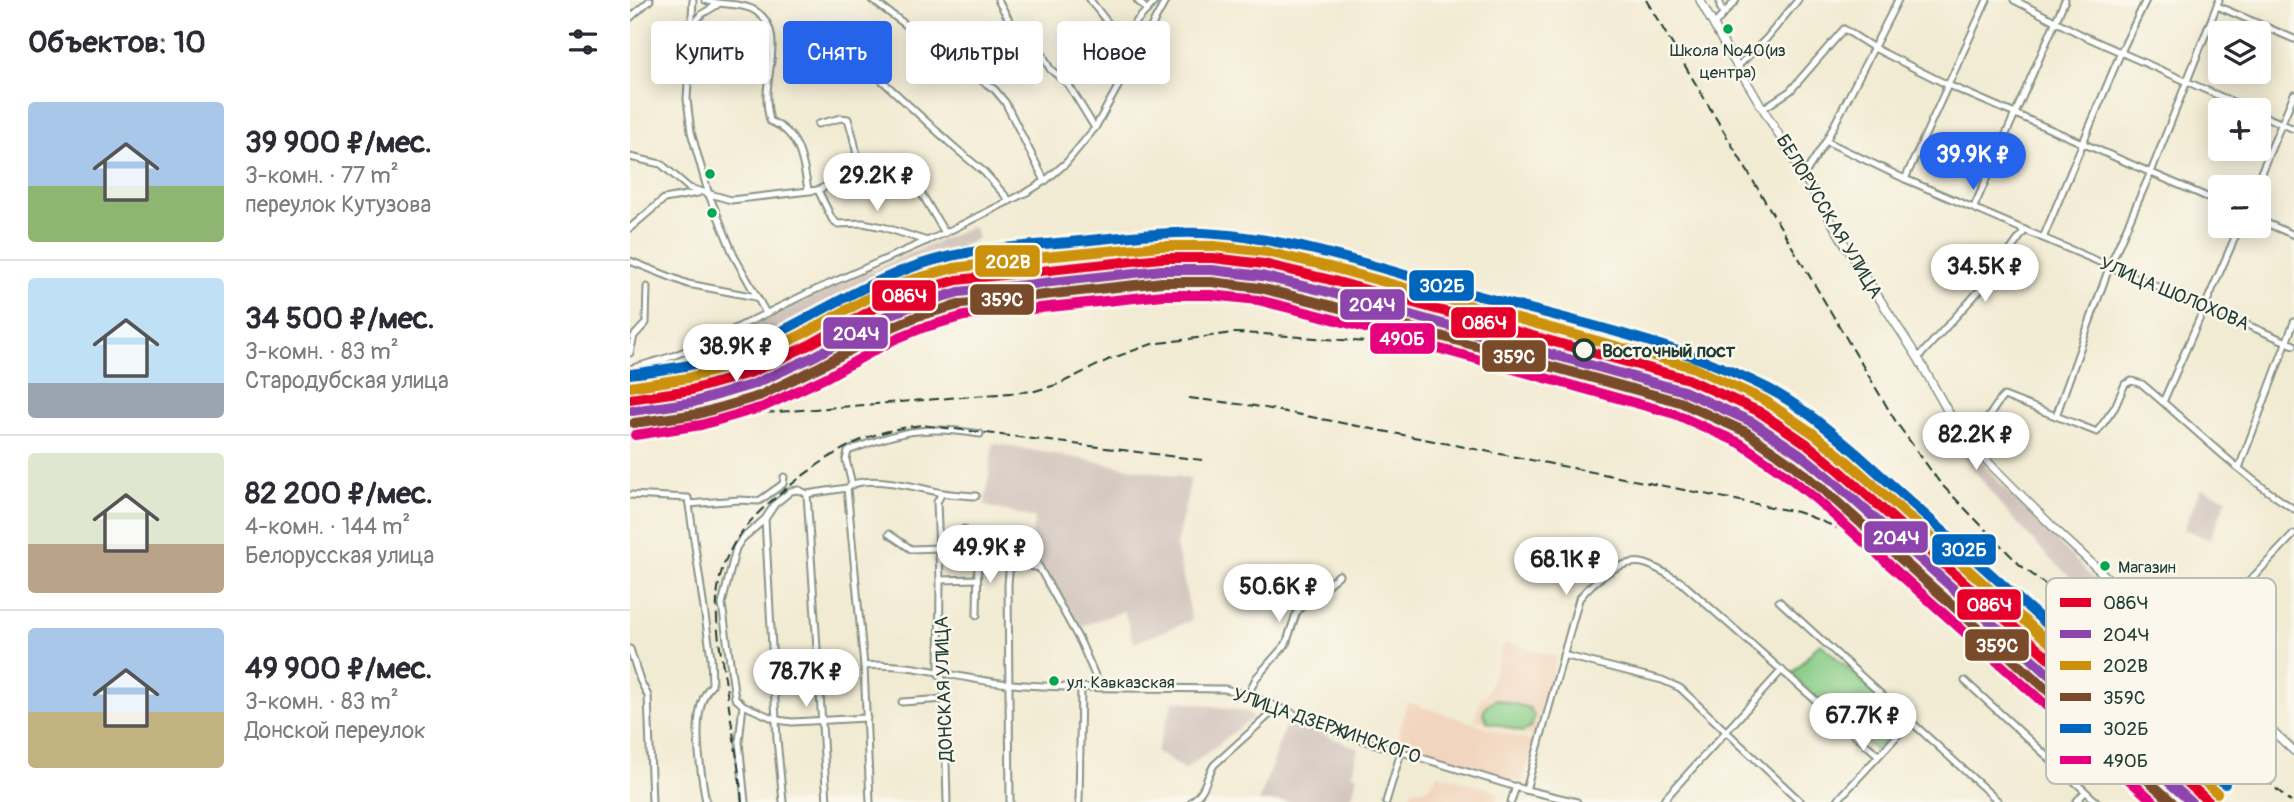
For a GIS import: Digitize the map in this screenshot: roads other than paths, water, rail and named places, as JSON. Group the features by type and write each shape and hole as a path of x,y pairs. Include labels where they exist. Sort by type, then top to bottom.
{"main road":[{"name":"БЕЛОРУССКАЯ УЛИЦА","path":"1700,0 1857,264 1971,446 2108,578"},
{"name":"БЕЛОРУССКАЯ УЛИЦА","path":"2276,734 2294,751"}],"street":[{"path":"630,18 650,0"},
{"path":"692,21 693,0"},
{"path":"705,0 717,5"},
{"path":"872,0 995,90 1005,102 1045,181"},
{"path":"998,0 1013,27 1042,52 1050,69 1068,84 1095,128"},
{"path":"1090,0 1106,21"},
{"path":"1137,0 1147,10"},
{"path":"1137,21 1156,0"},
{"path":"1154,21 1166,0"},
{"path":"1720,0 1724,14"},
{"path":"1714,25 1736,0"},
{"path":"1738,66 1766,39 1798,0"},
{"path":"1804,175 1826,141 1898,0"},
{"path":"1905,179 1987,0"},
{"path":"2014,0 2084,36 2224,98"},
{"path":"1974,207 2065,0"},
{"path":"2043,237 2121,52 2146,0"},
{"path":"696,21 717,5 737,3 761,14 771,32 774,59 767,85 770,121 783,126 792,135 804,166 808,190"},
{"path":"2056,416 2110,265 2151,172 2218,3 2294,39"},
{"path":"1764,108 1790,91 1842,29 1846,29 1874,48 1948,85 2208,197"},
{"path":"688,84 689,117 709,195 734,256 766,313"},
{"path":"886,84 984,172 1010,201"},
{"path":"630,369 673,356 714,339 945,233 1045,181 1066,163 1095,128 1119,84"},
{"path":"2260,175 2294,94"},
{"path":"630,157 660,164 689,188 709,195 742,200 818,190 851,178 857,171 857,160 848,119 841,118 818,124"},
{"path":"2271,119 2294,129"},
{"name":"УЛИЦА ШОЛОХОВА","path":"1826,141 1905,179 2294,345"},
{"path":"907,163 917,186 945,233"},
{"path":"818,190 832,219 838,223 863,223 883,227 927,241"},
{"path":"630,228 664,199 701,192"},
{"path":"2271,225 2294,235"},
{"path":"1918,358 1989,280 2025,230"},
{"path":"2163,402 2235,238"},
{"path":"630,261 688,284 756,297"},
{"path":"630,354 632,333 646,323 647,287"},
{"path":"2239,468 2294,322"},
{"path":"645,364 698,373 733,371 771,356 785,347 788,340 786,329"},
{"path":"1971,446 2004,396 2097,432 2115,407 2125,384 2132,381 2142,384 2239,468 2294,509"},
{"path":"870,802 864,666 846,460 848,450 886,436 931,428 980,434"},
{"path":"689,504 759,501 783,484 784,477"},
{"path":"867,718 792,722 777,720 743,705 735,698 722,604 736,548 765,519 783,495 799,490 807,494 884,482 942,493 976,496"},
{"name":"ДОНСКАЯ УЛИЦА","path":"942,493 937,502 939,674 944,682 947,802"},
{"path":"807,494 827,802"},
{"path":"630,495 688,498 711,657 712,685 705,692 700,711 698,745 706,802"},
{"path":"765,519 783,802"},
{"path":"964,529 978,556 977,615"},
{"path":"889,534 911,549 939,548"},
{"path":"2252,578 2294,534"},
{"path":"1030,551 1081,643 1100,687"},
{"path":"939,556 978,556 1040,568"},
{"path":"1010,562 1010,802"},
{"path":"1526,790 1579,599 1586,589 1626,563 1646,564 1681,582 1878,755"},
{"path":"1248,695 1256,678 1286,644 1301,607 1339,575"},
{"path":"940,580 977,579"},
{"path":"1779,601 1999,802"},
{"path":"630,649 648,696 652,802"},
{"path":"1563,655 1673,684 1801,802"},
{"name":"УЛИЦА ДЗЕРЖИНСКОГО","path":"864,666 883,664 1010,684 1225,689 1248,695 1340,733 1526,790 1577,802"},
{"path":"1662,802 1782,670"},
{"path":"1965,681 2046,756"},
{"path":"1079,802 1081,687"},
{"path":"902,702 944,699"},
{"path":"743,705 739,741 745,802"},
{"path":"1191,802 1201,795 1214,765 1278,707"},
{"path":"1836,802 1910,722"},
{"path":"1386,802 1401,752"},
{"path":"2076,784 2097,802"},
{"path":"1511,802 1516,786"},
{"path":"2076,802 2085,792"}],"railway":[{"path":"1646,0 1896,422 1940,483 2020,565 2046,585"},
{"path":"630,402 718,385 893,321 1000,298 1083,286 1191,277 1273,284 1603,372 1706,407 1755,429 1801,455 1844,485 2046,665"},
{"path":"630,424 1035,391 1059,384 1110,359 1152,344 1233,333 1418,348 1582,393 1678,411 1718,422"},
{"path":"1189,398 1255,406 1797,512 1882,550 1961,599"},
{"path":"742,802 718,633 719,582 731,549 744,529 760,511 797,480 855,443 886,432 922,425 1202,460"},
{"path":"2179,784 2199,802"},
{"path":"2271,784 2291,802"}],"place":[{"name":"Школа №40(из центра)","path":"1728,29"},
{"name":"Восточный пост","path":"1584,350"},
{"name":"Магазин","path":"2105,566"},
{"name":"ул. Кавказская","path":"1054,681"}]}
